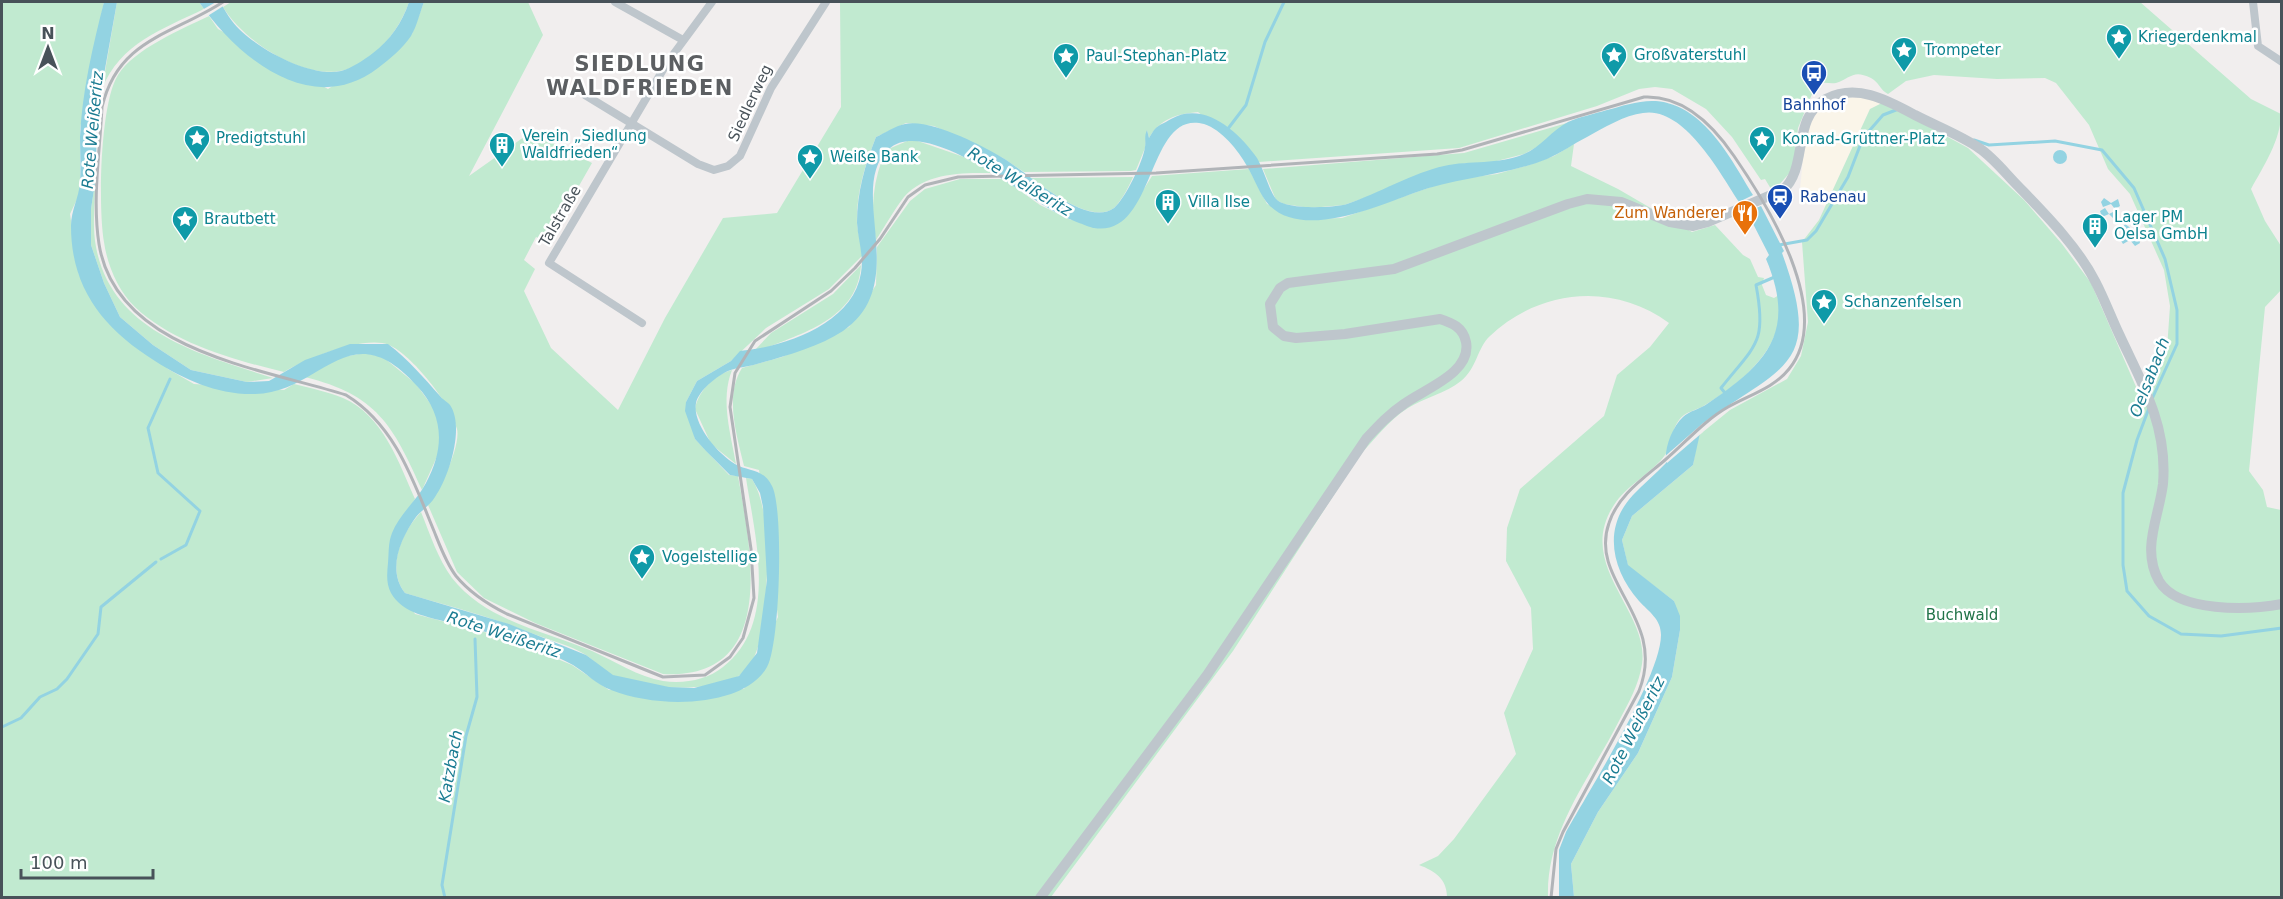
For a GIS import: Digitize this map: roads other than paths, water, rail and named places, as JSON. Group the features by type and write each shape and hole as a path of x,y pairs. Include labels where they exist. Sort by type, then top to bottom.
{"street":[{"path":"615,2 683,40"},
{"name":"Talstraße","path":"642,323 549,263 683,40 712,2"},
{"name":"Siedlerweg","path":"585,95 630,125 698,164 714,170 728,166 740,156 771,88 826,2"},
{"path":"2253,2 2258,46 2282,62"},
{"path":"1040,897 1207,675 1366,439 1388,416 1445,378 1465,358 1467,351 1461,331 1454,323 1440,319 1318,338 1284,336 1273,327 1269,315 1270,304 1280,288 1298,280 1342,278 1394,269 1491,231 1587,200 1621,202 1685,225 1708,222 1789,185 1796,167 1802,134 1811,113 1818,104 1839,94 1856,92 1901,108 1980,148 2030,198 2069,244 2095,280 2147,394 2164,451 2163,486 2150,552 2159,581 2171,596 2193,603 2237,608 2282,604"}],"water":[{"name":"Rote Weißeritz","path":"104,2 117,2 98,108 95,183 91,209 91,245 104,283 120,317 153,345 191,370 247,382 269,381 305,360 350,344 388,344 409,362 449,404 456,426 456,439 450,465 440,488 433,500 416,517 401,545 396,565 397,575 405,593 509,624 586,655 613,675 669,687 694,688 739,676 757,653 767,580 763,507 760,493 752,479 730,475 695,439 685,411 686,402 697,381 731,361 740,351 758,349 796,338 831,319 845,306 855,291 861,273 862,260 857,212 865,168 876,137 894,128 915,123 955,134 1003,158 1073,205 1088,211 1102,212 1114,208 1128,189 1144,154 1147,130 1149,138 1156,128 1171,119 1183,114 1196,113 1220,122 1241,138 1257,158 1271,190 1281,203 1321,207 1347,204 1421,173 1444,166 1494,161 1524,154 1572,120 1643,101 1656,101 1688,112 1702,123 1725,150 1753,195 1739,202 1711,159 1686,130 1673,120 1658,114 1643,113 1622,119 1552,157 1531,165 1447,183 1361,212 1320,220 1301,220 1284,215 1269,205 1234,147 1217,131 1204,124 1185,124 1171,135 1130,214 1114,226 1094,228 1048,208 1003,179 952,151 927,143 906,142 889,149 877,166 873,187 877,263 874,288 863,311 843,331 823,342 724,373 705,388 696,403 698,420 714,446 740,467 764,476 772,486 776,499 779,577 775,633 767,667 752,684 731,694 687,702 655,701 625,695 606,688 573,665 526,644 421,615 401,605 391,593 387,578 391,537 395,526 426,483 439,445 437,420 426,397 393,364 372,355 354,355 336,361 299,382 278,390 241,394 202,385 166,368 137,349 106,321 84,288 77,269 71,226 80,182 83,103"},
{"path":"199,2 220,2 230,19 241,31 266,50 297,65 328,72 345,70 369,56 395,31 409,2 424,2 411,36 391,57 378,68 353,82 327,87 302,84 278,75 255,61 215,23"},
{"path":"2057,150 2063,150 2067,157 2063,164 2057,164 2053,160 2053,154"},
{"path":"2104,198 2111,203 2118,199 2120,206 2115,209 2111,204 2103,207 2101,202"},
{"name":"Rote Weißeritz","path":"1761,206 1784,251 1782,253 1794,291 1799,320 1797,342 1788,359 1774,374 1702,424 1693,465 1632,516 1622,540 1628,565 1674,601 1680,616 1680,630 1672,677 1638,753 1598,812 1571,864 1574,897 1559,898 1559,850 1566,832 1637,705 1658,654 1661,635 1657,620 1639,601 1622,576 1614,549 1617,521 1633,495 1666,463 1672,432 1679,421 1688,413 1707,404 1746,375 1771,344 1777,326 1778,307 1775,285 1766,259 1769,255 1747,212"},
{"path":"2105,208 2109,214 2102,217 2100,211"},
{"path":"2117,210 2119,217 2114,219 2109,214"},
{"path":"2125,224 2132,229 2139,226 2141,232 2136,235 2132,230 2124,233 2122,229"},
{"path":"2126,234 2131,240 2138,236 2140,243 2135,246 2130,240 2123,244 2120,239"}],"waterway":[{"path":"1227,130 1246,105 1265,42 1284,2"},
{"name":"Oelsabach","path":"1779,245 1807,240 1816,231 1848,177 1863,138 1883,115 1896,110"},
{"name":"Oelsabach","path":"1974,140 1989,145 2055,141 2102,150 2134,188 2165,259 2177,310 2177,344 2152,399"},
{"path":"1725,393 1721,388 1756,342 1760,319 1756,285 1777,276"},
{"path":"161,559 186,545 200,511 158,473 148,428 170,379"},
{"name":"Oelsabach","path":"2149,408 2137,440 2123,493 2123,565 2127,591 2149,616 2181,634 2221,636 2282,628"},
{"path":"2,727 21,718 40,697 57,689 67,679 98,634 101,607 156,562"},
{"name":"Katzbach","path":"445,898 442,885 466,736 477,697 475,639"}],"railway":[{"path":"223,2 149,41 120,67 110,84 102,107 96,210 99,244 111,280 133,309 162,332 235,364 346,395 363,407 390,438 400,455 410,473 446,560 467,588 507,614 663,677 705,675 730,657 743,638 754,598 751,549 730,407 735,373 755,341 831,291 855,268 880,239 908,197 925,185 958,177 1156,173 1437,154 1462,150 1644,97 1672,101 1696,114 1726,144 1778,229 1801,289 1804,318 1801,345 1783,376 1711,418 1632,488 1613,513 1605,544 1609,564 1637,621 1644,642 1645,665 1639,691 1556,849 1551,898"}],"place":[{"name":"Kriegerdenkmal","path":"2119,60"},
{"name":"Trompeter","path":"1904,73"},
{"name":"Großvaterstuhl","path":"1614,78"},
{"name":"Paul-Stephan-Platz","path":"1066,79"},
{"name":"Bahnhof","path":"1814,96"},
{"name":"Predigtstuhl","path":"197,161"},
{"name":"Konrad-Grüttner-Platz","path":"1762,162"},
{"name":"Verein „Siedlung Waldfrieden“","path":"502,168"},
{"name":"Weiße Bank","path":"810,180"},
{"name":"Rabenau","path":"1780,220"},
{"name":"Villa Ilse","path":"1168,225"},
{"name":"Zum Wanderer","path":"1745,236"},
{"name":"Brautbett","path":"185,242"},
{"name":"Lager PM Oelsa GmbH","path":"2095,249"},
{"name":"Schanzenfelsen","path":"1824,325"},
{"name":"Vogelstellige","path":"642,580"}],"district":[{"name":"SIEDLUNG WALDFRIEDEN","path":"640,76"}],"park label":[{"name":"Buchwald","path":"1962,615"}]}
